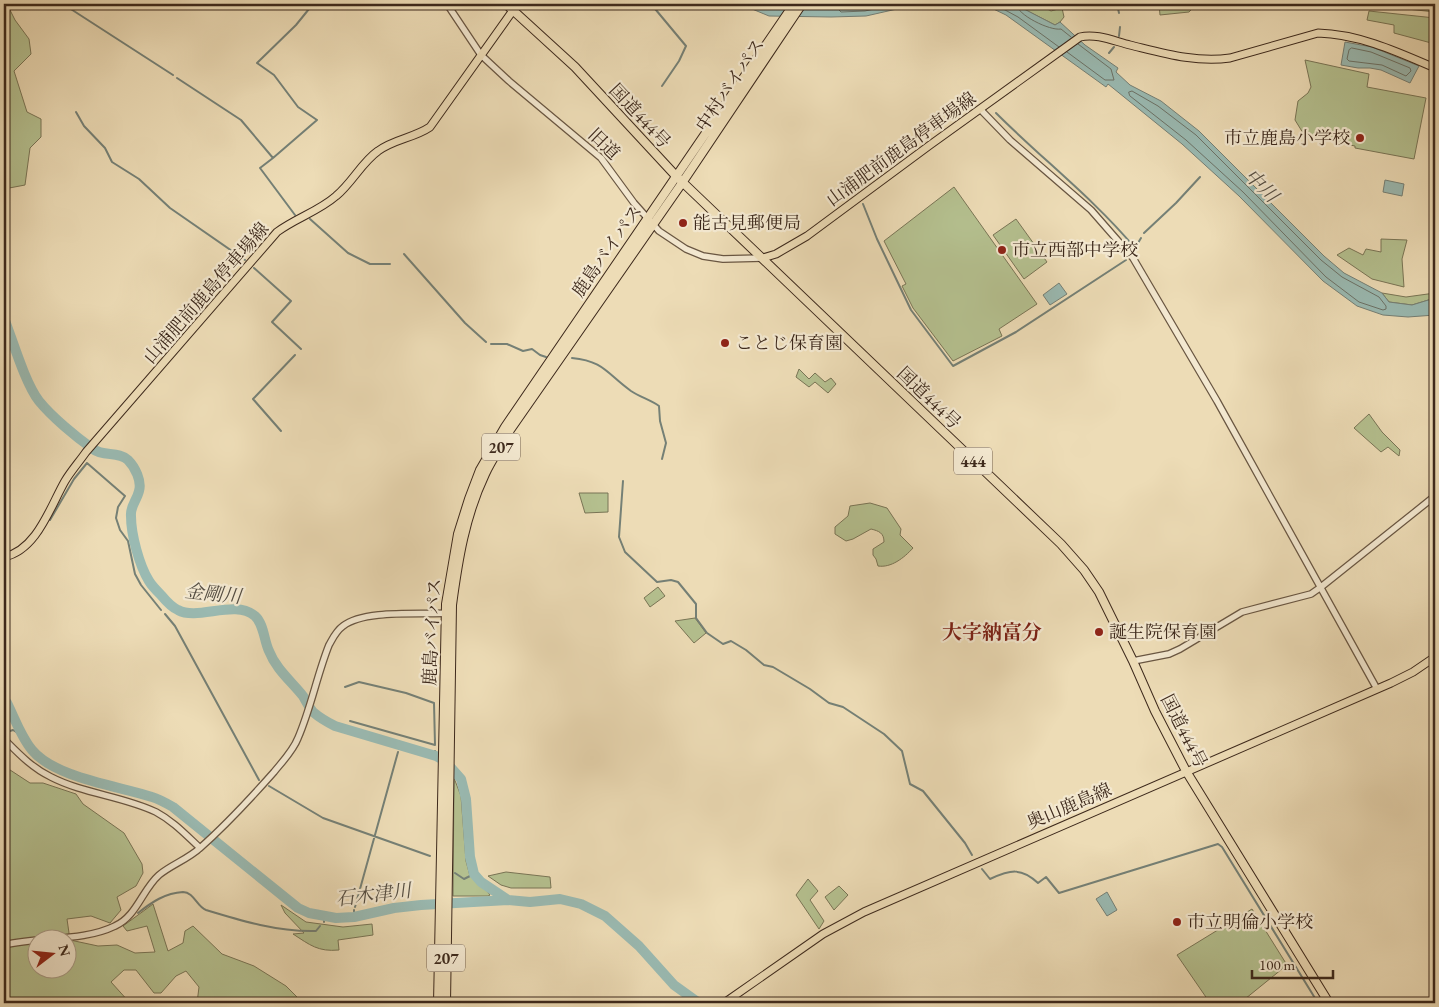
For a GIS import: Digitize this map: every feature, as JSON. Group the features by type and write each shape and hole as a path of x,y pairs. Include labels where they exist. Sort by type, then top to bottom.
{"highway":[{"name":"国道444号","path":"506,4 514,9 575,67 682,183 1061,544 1084,570 1099,592 1155,711 1186,771 1329,1003"},
{"name":"中村バイパス","path":"682,183 794,4"},
{"name":"中村バイパス","path":"676,176 802,4"},
{"name":"鹿島バイパス","path":"444,892 442,753 448,614 458,534 480,470 505,427 676,176"},
{"name":"鹿島バイパス","path":"438,1003 449,759 448,614 464,533 473,503 486,473 510,430 682,183"},
{"name":"鹿島バイパス","path":"443,912 446,1003"}],"main road":[{"name":"山浦肥前鹿島停車場線","path":"4,557 17,552 30,542 66,480 86,452 278,232 338,195 376,152 388,145 420,134 430,127 514,9"},
{"name":"山浦肥前鹿島停車場線","path":"762,258 776,254 807,236 1080,37 1098,36 1185,58 1216,60 1230,58 1318,33 1331,33 1378,44 1435,68"},
{"name":"奥山鹿島線","path":"725,1003 823,934 864,912 1377,689 1413,672 1435,657"}],"street":[{"name":"旧道","path":"447,4 481,55 508,81 601,158 653,226 686,249 703,256 723,259 762,258"},
{"path":"980,109 1010,140 1091,210 1109,228 1133,258 1217,401 1377,689"},
{"path":"1133,661 1169,654 1242,612 1311,594 1435,496"},
{"path":"4,945 22,940 78,936 101,932 117,926 137,907 152,882 161,873 200,848 247,802 286,757 298,739 329,645 334,634 342,626 351,621 372,616 448,614"},
{"path":"4,738 36,768 50,777 72,786 154,812 167,819 200,848"}],"green space":[{"path":"4,4 7,4 15,20 29,39 31,54 14,71 27,112 41,119 41,137 30,148 25,185 4,189"},
{"path":"1019,4 1038,4 1051,11 1062,8 1064,17 1055,25 1024,9"},
{"path":"1159,4 1197,4 1189,12 1160,15"},
{"path":"1435,4 1435,12 1370,5"},
{"path":"1369,11 1435,18 1435,44 1394,33 1394,25 1367,20"},
{"path":"1305,60 1369,74 1367,87 1426,98 1414,159 1355,148 1355,146 1309,137 1303,133 1295,120 1298,101 1308,93 1311,87"},
{"path":"954,187 1037,304 999,329 1002,336 953,361 913,308 902,286 906,284 884,241"},
{"path":"1016,219 1047,262 1024,279 993,235"},
{"path":"1381,239 1407,240 1402,259 1404,287 1372,279 1337,255 1349,248 1363,255 1366,249 1381,252"},
{"path":"1382,293 1406,297 1435,293 1435,298 1412,305 1389,302"},
{"path":"799,369 809,379 815,373 825,382 831,378 836,384 828,393 815,382 809,387 796,377"},
{"path":"1369,414 1382,432 1400,450 1399,456 1388,447 1381,452 1354,428"},
{"path":"579,493 608,493 608,512 585,513"},
{"path":"870,503 887,508 901,529 900,535 913,548 892,564 878,566 873,555 873,549 884,542 882,534 879,532 871,529 846,541 835,534 835,527 848,516 850,506"},
{"path":"658,587 665,596 650,607 644,598"},
{"path":"695,618 706,633 694,643 675,621"},
{"path":"4,766 30,783 43,783 76,794 83,804 124,833 142,864 143,873 136,886 117,897 121,910 110,923 91,916 67,919 69,930 28,930 28,980 78,980 78,942 98,946 117,945 135,953 155,952 147,926 127,931 123,926 153,904 168,951 183,943 185,931 193,926 222,954 254,966 286,986 303,1003 197,1003 199,987 186,971 176,976 161,993 154,993 136,970 124,970 111,982 130,1003 4,1003"},
{"path":"454,778 461,796 466,861 470,876 488,892 490,895 488,896 453,896"},
{"path":"506,872 550,877 551,888 511,888 501,885 488,876"},
{"path":"808,879 818,891 810,900 824,921 819,929 796,895"},
{"path":"839,886 848,895 834,910 825,897"},
{"path":"281,905 306,922 343,927 372,924 373,935 338,940 339,950 320,949 293,934 304,933 285,913"},
{"path":"1252,909 1287,965 1240,1003 1210,1003 1177,955"}],"water":[{"path":"740,4 780,4 809,8 864,4 919,4 866,16 831,17 769,16"},
{"path":"983,4 1019,4 1024,9 1055,25 1060,22 1085,45 1118,68 1116,72 1130,85 1161,101 1199,131 1324,256 1344,273 1382,293 1389,302 1412,305 1435,298 1435,315 1408,317 1383,315 1357,306 1323,281 1239,196 1182,144 1108,84 1106,87 1006,15"},
{"path":"1345,42 1372,47 1419,66 1410,83 1381,70 1341,65"},
{"path":"1385,180 1404,184 1402,196 1383,192"},
{"path":"1059,283 1067,294 1050,305 1043,295"},
{"path":"1107,892 1117,910 1107,916 1096,899"}],"waterway":[{"path":"63,4 173,75"},
{"path":"273,158 317,120 298,107 274,75 257,63 296,25 313,4"},
{"path":"651,4 686,46 679,61 662,86"},
{"path":"1117,4 1119,13"},
{"path":"1119,36 1120,27"},
{"path":"1109,53 1114,47"},
{"path":"177,78 241,120 273,158 260,168 295,215"},
{"path":"76,112 84,126 105,148 112,162 139,179 170,208 245,260"},
{"path":"996,113 1085,195 1135,248 1141,238"},
{"path":"1144,233 1200,177"},
{"path":"863,204 877,239 911,310 953,366 1016,332 1126,260"},
{"path":"310,219 348,253 370,264 390,264"},
{"path":"404,254 465,323 486,342"},
{"path":"254,268 291,301 272,322 301,349"},
{"name":"金剛川","path":"4,318 24,373 39,401 64,427 79,439 101,453 124,457 135,470 140,487 131,512 132,532 142,567 153,587 171,606 186,613 237,609 247,611 258,619 267,647 276,664 316,714 335,726 436,756 445,761 461,779 466,799 470,857 474,874 481,882 508,900"},
{"path":"491,344 507,344 523,351 532,349 546,357"},
{"path":"281,431 253,399 295,355"},
{"path":"572,358 598,365 631,391 659,406 660,421 666,443 662,459"},
{"path":"50,520 74,479 87,463 125,496 118,507 116,518 120,530 128,541 135,574 141,585 161,610"},
{"path":"623,481 619,537 625,552 657,582 671,580 678,582 696,604 696,618 707,633 723,644 731,641 746,650 764,665 773,667 810,689 829,703 843,707 884,734 902,751 910,784 923,791 965,843 972,855"},
{"path":"165,614 175,626 259,780"},
{"path":"345,687 359,682 406,693 434,703 435,745 350,721"},
{"name":"石木津川","path":"4,699 18,728 32,750 42,760 56,768 88,780 163,801 173,807 298,908 309,913 336,918 354,917 394,908 421,905 508,900 530,902 560,899 581,904 605,916 639,946 674,985 699,1003"},
{"path":"7,732 13,730 23,736"},
{"name":"金剛川","path":"435,751 436,756"},
{"path":"355,907 398,752"},
{"path":"269,786 323,818 430,856"},
{"path":"982,869 990,879 1009,872 1021,872 1038,883 1046,877 1059,893 1218,844 1222,847 1318,1003"},
{"path":"455,873 464,879 474,874"},
{"path":"138,913 159,899 170,894 183,892 190,894 206,910 247,922 274,928 302,931 316,931 320,926"},
{"name":"石木津川","path":"354,910 354,917"},
{"name":"石木津川","path":"324,917 324,922"}],"place":[{"name":"市立鹿島小学校","path":"1360,138"},
{"name":"能古見郵便局","path":"683,223"},
{"name":"市立西部中学校","path":"1002,250"},
{"name":"ことじ保育園","path":"725,343"},
{"name":"誕生院保育園","path":"1099,632"},
{"name":"市立明倫小学校","path":"1177,922"}],"district":[{"name":"大字納富分","path":"992,632"}],"water label":[{"name":"中川","path":"1262,185"}]}
